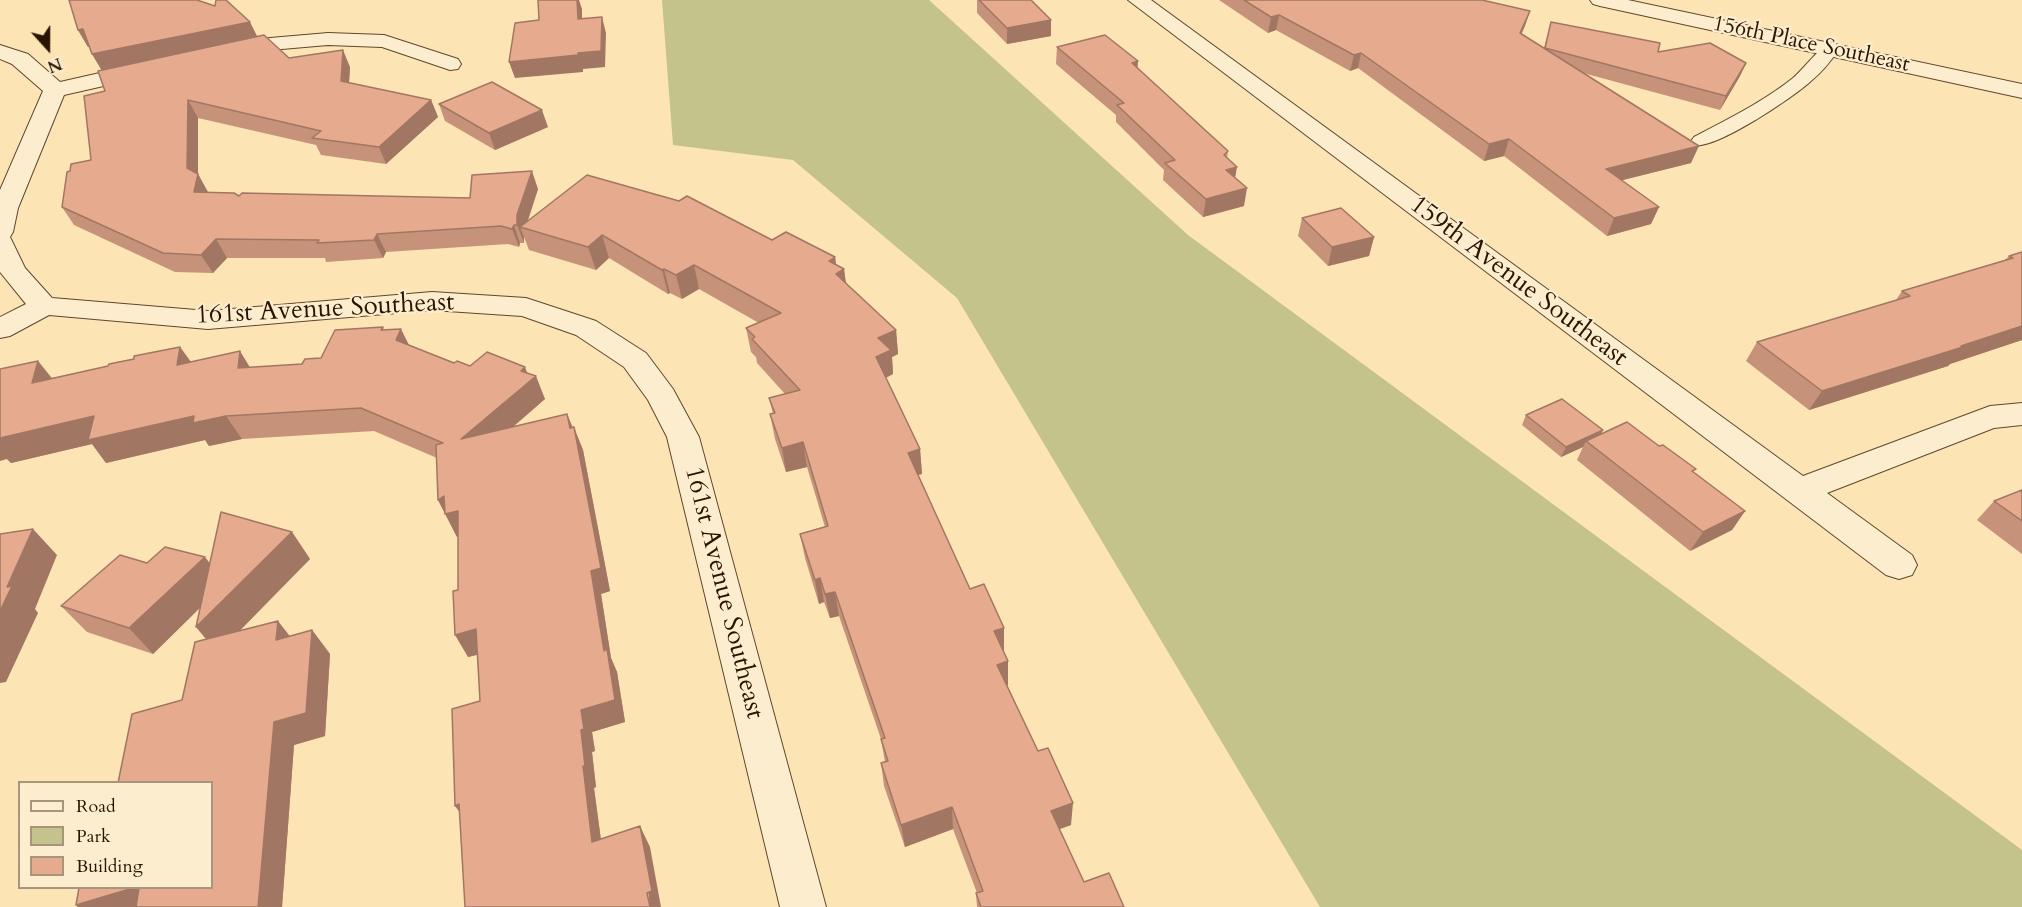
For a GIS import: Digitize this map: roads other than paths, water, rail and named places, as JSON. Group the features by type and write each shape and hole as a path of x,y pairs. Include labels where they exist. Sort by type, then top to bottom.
{"street":[{"name":"159th Avenue Southeast","path":"1138,0 1899,565"},
{"name":"156th Place Southeast","path":"1600,0 2022,91"},
{"path":"213,55 270,44 328,39 384,40 450,64"},
{"path":"0,51 20,59 55,90"},
{"path":"55,90 167,64"},
{"path":"0,232 5,208 55,90"},
{"path":"0,243 13,271 44,306 0,328"},
{"name":"161st Avenue Southeast","path":"44,306 208,320 432,301 526,307 586,328 635,360 662,396 683,437 803,907"},
{"path":"1799,491 1990,417 2022,414"}],"lane":[{"path":"1701,141 1757,110 1793,86 1818,68 1830,49"}]}
